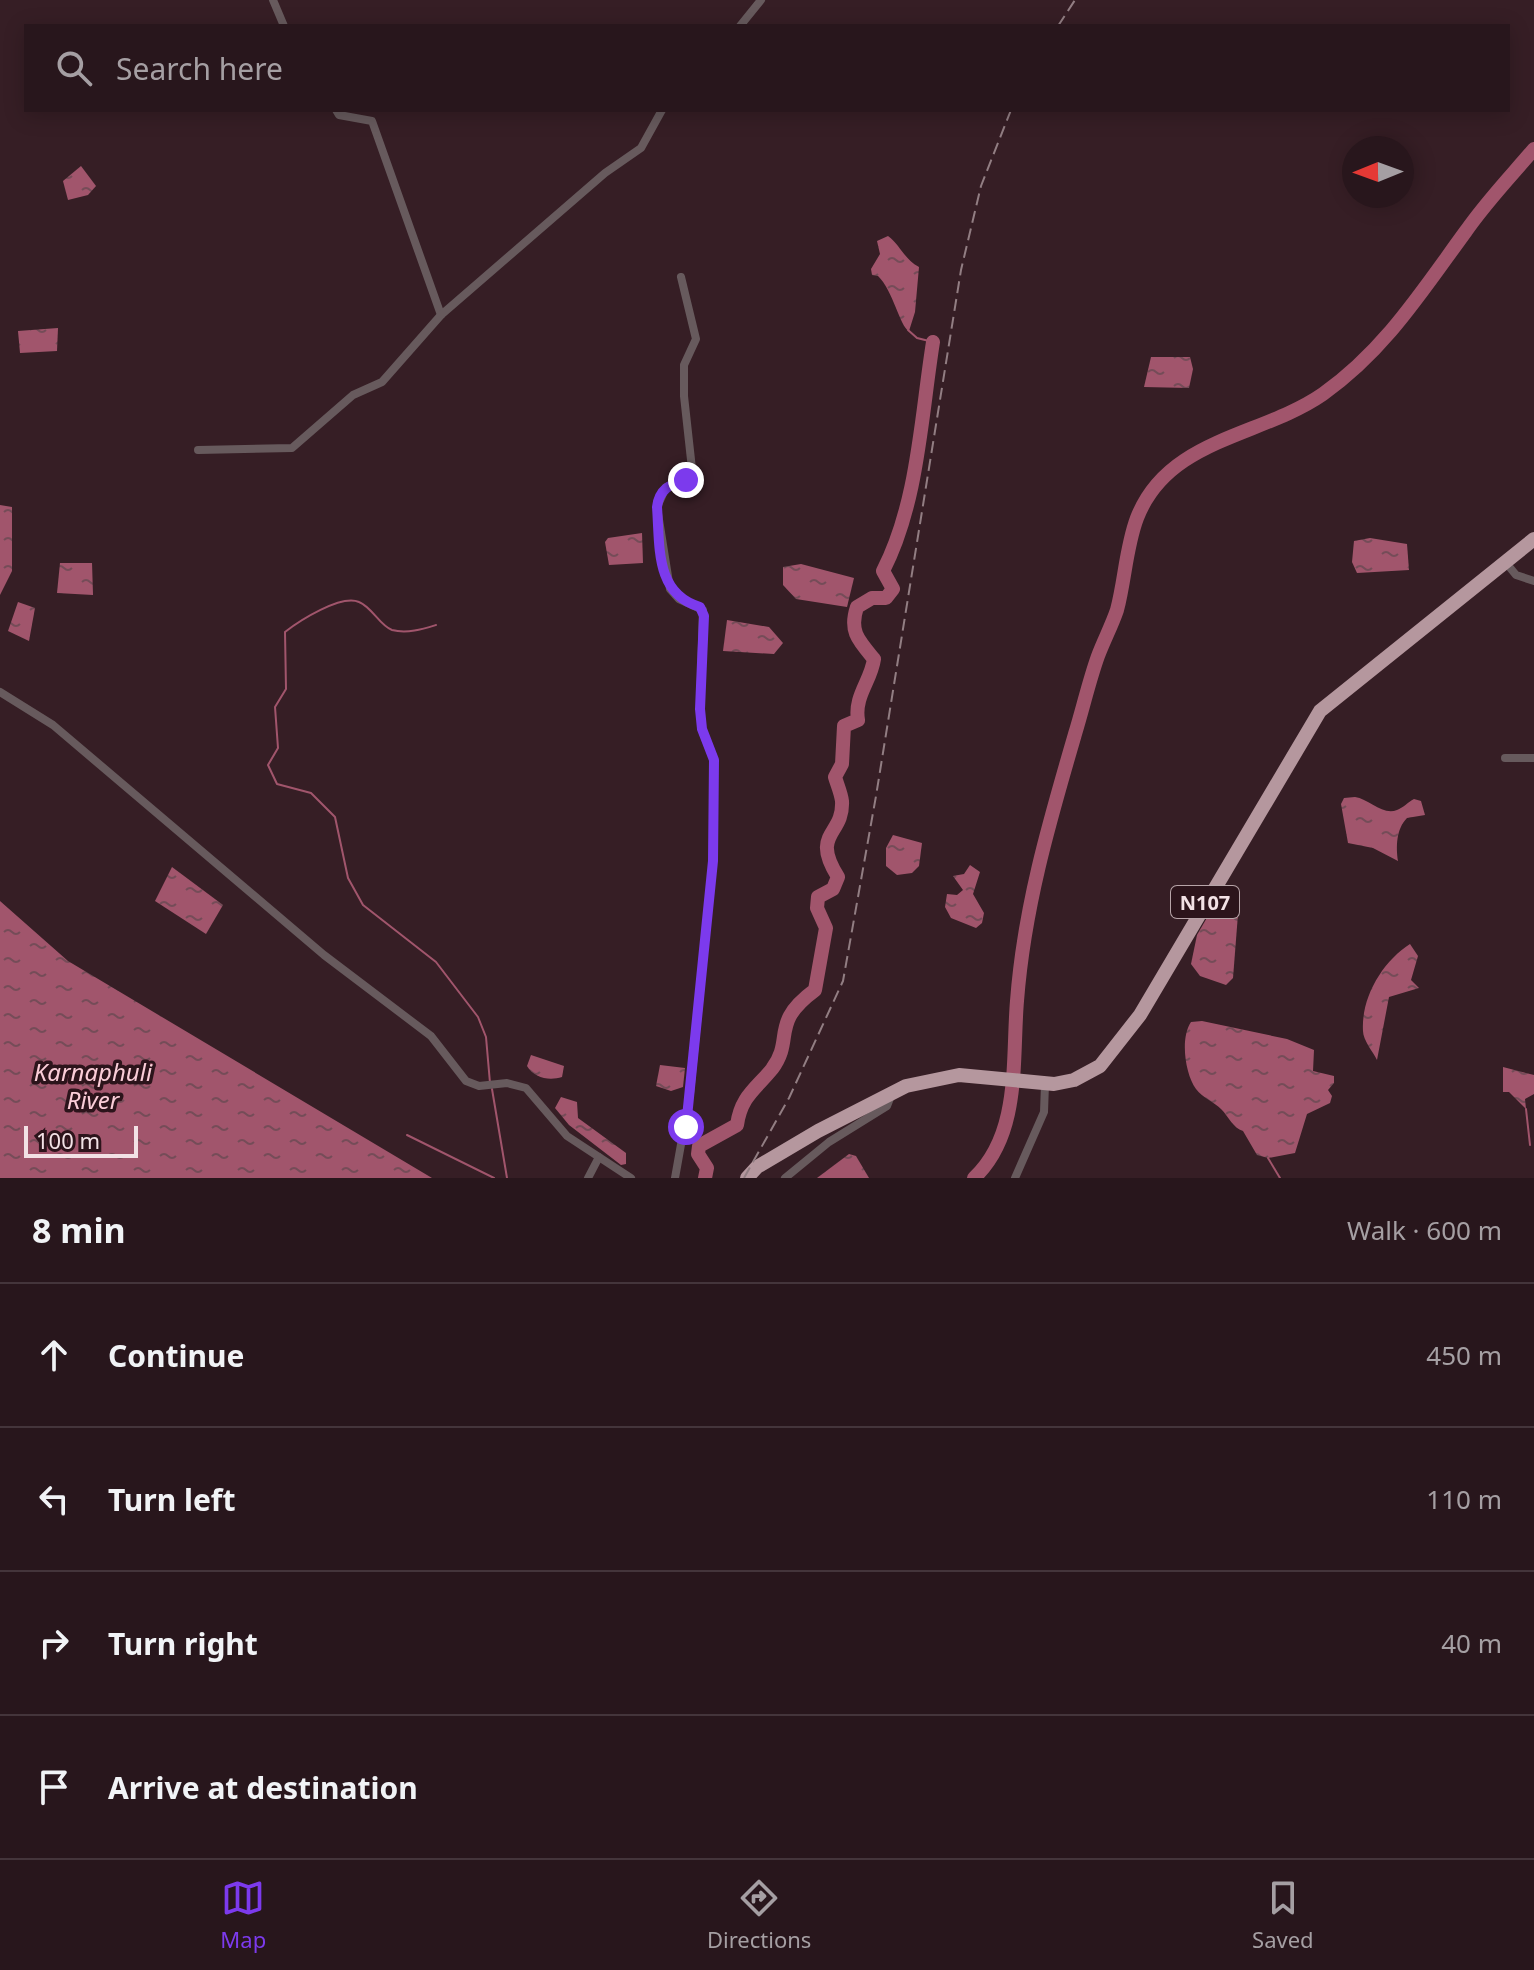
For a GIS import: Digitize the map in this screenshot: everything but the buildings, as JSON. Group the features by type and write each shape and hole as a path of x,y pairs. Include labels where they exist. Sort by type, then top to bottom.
{"highway":[{"name":"N107","path":"747,1178 757,1167 893,1091 938,1077 992,1078 1040,1084 1082,1077 1100,1066 1120,1046 1314,719 1358,678 1507,564 1534,539"}],"street":[{"path":"273,0 283,24"},
{"path":"742,24 761,0"},
{"path":"337,112 339,115 372,121 441,315"},
{"path":"198,450 292,448 353,395 382,382 441,315 605,173 641,148 661,112"},
{"path":"675,1178 690,1094 712,887 715,770 700,721 704,616 700,607 679,599 670,589 657,507 658,498 666,487 693,478 684,396 684,365 696,339 692,311 681,277"},
{"path":"1507,564 1516,575 1534,581"},
{"path":"0,692 53,725 324,955 421,1027 458,1073 479,1086 507,1083 526,1088 559,1128 631,1178"},
{"path":"1505,758 1534,758"},
{"path":"1015,1178 1044,1112 1040,1084"},
{"path":"785,1178 829,1142 887,1106 893,1091"},
{"path":"588,1178 599,1157"}],"water":[{"path":"81,166 96,186 88,195 68,200 63,181"},
{"path":"888,236 919,267 915,312 909,331 902,323 883,282 872,275 871,269 880,254 877,241"},
{"path":"58,328 57,351 20,353 18,331"},
{"path":"1151,357 1190,357 1193,369 1189,388 1144,387"},
{"path":"0,505 12,507 12,571 0,595"},
{"path":"642,533 643,563 609,565 605,542 608,538"},
{"path":"1370,538 1407,544 1409,570 1357,573 1352,562 1354,541"},
{"path":"60,563 92,563 93,595 57,593"},
{"path":"801,564 854,578 847,607 796,599 783,585 783,567"},
{"path":"18,602 35,608 29,641 8,631"},
{"path":"727,620 769,627 783,643 774,654 723,651"},
{"path":"1355,797 1386,811 1399,809 1414,799 1421,801 1425,815 1407,818 1401,827 1397,844 1398,861 1373,848 1348,843 1341,804 1344,798"},
{"path":"893,835 922,843 919,866 912,873 897,875 886,866 886,848"},
{"path":"970,865 980,872 973,894 984,913 982,923 976,928 951,918 945,907 947,894 957,895 963,890 953,876 964,874"},
{"path":"172,867 223,905 206,934 155,901"},
{"name":"Karnaphuli River","path":"0,901 68,961 432,1178 0,1178"},
{"path":"1216,902 1237,909 1238,914 1233,978 1226,985 1200,976 1191,964 1197,935"},
{"path":"1410,944 1418,956 1411,980 1419,988 1389,997 1377,1060 1363,1035 1366,1005 1383,970"},
{"path":"1202,1021 1287,1039 1314,1050 1313,1071 1334,1076 1334,1083 1328,1090 1332,1096 1330,1103 1307,1114 1295,1153 1268,1158 1257,1155 1243,1131 1196,1089 1187,1065 1185,1046 1191,1022"},
{"path":"531,1055 564,1066 562,1077 552,1079 538,1076 527,1066"},
{"path":"660,1065 685,1068 683,1087 671,1091 656,1086"},
{"path":"1503,1067 1534,1075 1534,1094 1525,1099 1526,1109 1509,1092 1503,1092"},
{"path":"561,1097 577,1102 578,1118 626,1153 626,1164 621,1165 569,1125 555,1108"},
{"path":"849,1154 856,1156 869,1178 817,1178"}],"waterway":[{"path":"974,1178 989,1160 1007,1118 1014,1071 1020,966 1039,866 1092,675 1117,610 1133,529 1151,491 1170,471 1193,455 1298,408 1345,377 1384,339 1482,210 1534,149"},
{"path":"908,330 917,338 933,342"},
{"path":"705,1178 707,1168 698,1154 699,1146 737,1125 746,1100 779,1058 792,1012 815,990 826,928 817,908 818,897 833,889 838,877 830,862 827,842 841,812 835,777 842,764 844,726 858,720 858,703 874,659 856,635 855,615 857,607 872,598 886,598 893,589 883,571 895,545 911,488 933,342"},
{"path":"436,625 409,631 392,630 364,604 351,601 320,610 285,632 286,689 275,707 278,748 268,765 277,784 311,793 335,817 348,878 363,905 436,962 478,1017 486,1037 490,1083"},
{"path":"492,1089 507,1178"},
{"path":"1526,1109 1530,1145"},
{"path":"407,1135 494,1178"},
{"path":"1268,1158 1280,1178"}],"railway":[{"path":"1059,24 1075,0"},
{"path":"744,1178 789,1098 843,981 961,270 981,186 1010,112"}],"route":[{"path":"686,480 666,487 658,498 661,554 666,581 674,595 703,610 700,721 712,751 715,770 712,887 686,1127"}]}
